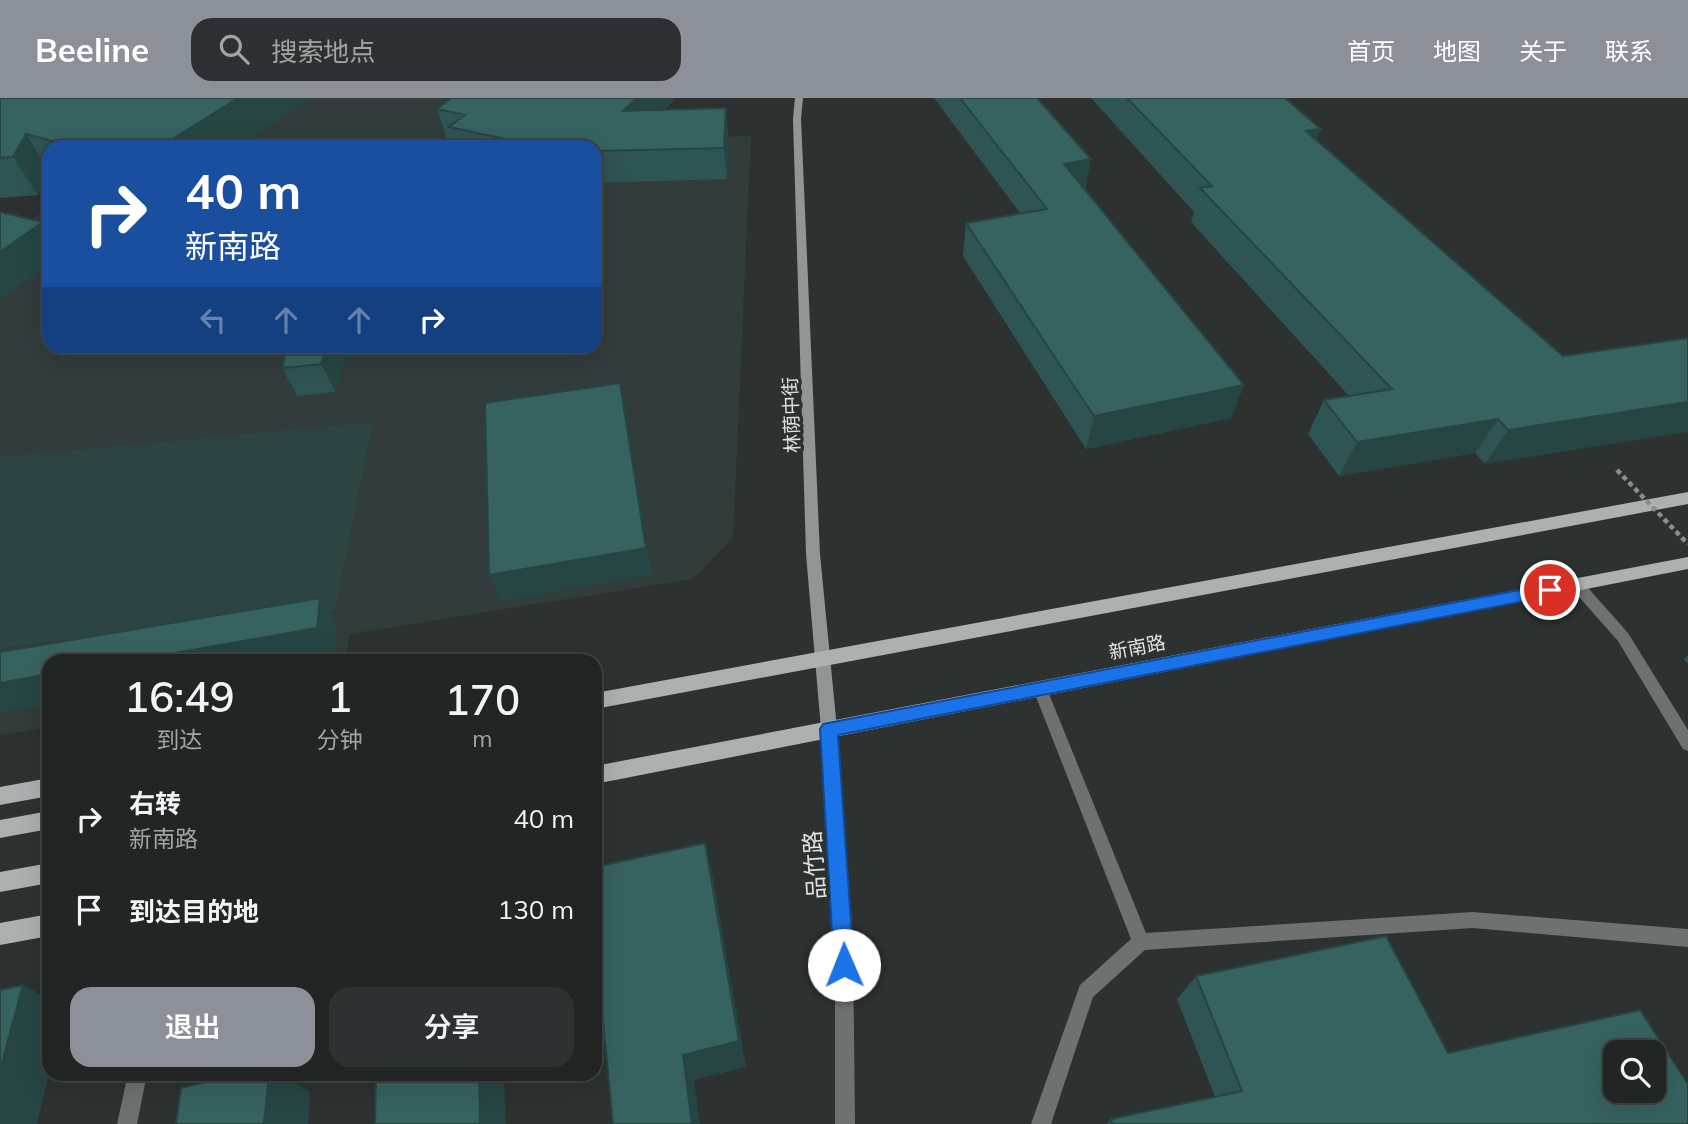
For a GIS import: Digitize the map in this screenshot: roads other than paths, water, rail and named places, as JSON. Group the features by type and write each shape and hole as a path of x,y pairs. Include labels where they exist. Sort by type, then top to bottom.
{"main road":[{"path":"602,700 1688,498"},
{"name":"新南路","path":"602,774 1688,563"},
{"path":"0,796 42,788"},
{"path":"0,829 42,821"},
{"path":"0,882 42,874"},
{"path":"0,934 42,926"}],"street":[{"name":"林荫中街","path":"799,98 797,119 813,554 829,729"},
{"path":"1577,585 1623,637 1688,744"},
{"path":"1040,689 1141,942"},
{"name":"品竹路","path":"829,729 844,939 845,1124"},
{"path":"1041,1124 1086,991 1141,942 1472,920 1688,938"},
{"path":"127,1124 136,1081"}]}
